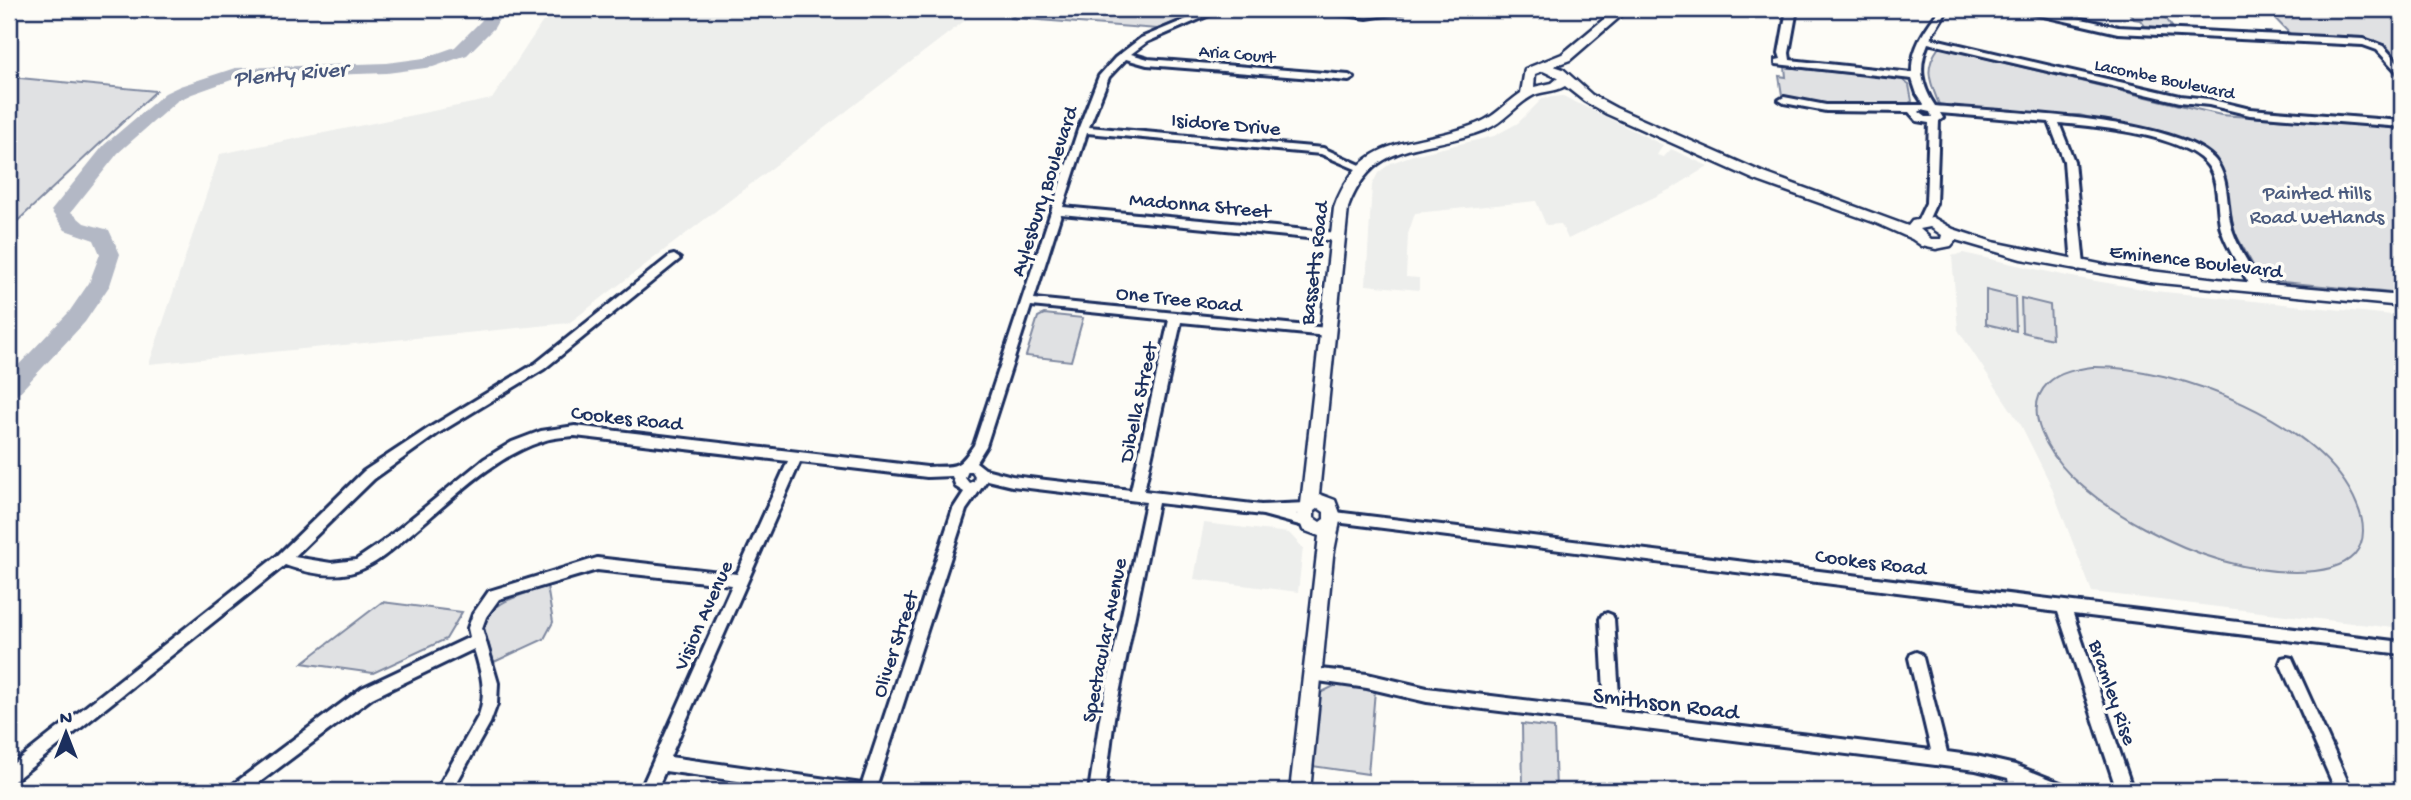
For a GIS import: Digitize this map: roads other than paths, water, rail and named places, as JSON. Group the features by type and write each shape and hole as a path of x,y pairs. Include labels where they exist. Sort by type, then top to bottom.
{"street":[{"name":"Aylesbury Boulevard","path":"970,477 1098,87 1110,68 1124,55 1158,33 1218,9"},
{"path":"1323,9 1367,15 1404,9"},
{"name":"Bassetts Road","path":"1528,87 1529,72 1566,57 1623,9"},
{"path":"1792,9 1782,62 1916,76"},
{"path":"1932,135 1917,113 1920,94 1916,76 1917,54 1944,9"},
{"name":"Lacombe Boulevard","path":"2026,9 2127,31 2364,42 2380,48 2402,72"},
{"name":"Lacombe Boulevard","path":"1926,40 2180,99 2209,102 2250,112 2402,124"},
{"name":"Aria Court","path":"1124,55 1147,62 1349,78"},
{"name":"Bassetts Road","path":"1318,515 1314,469 1327,332 1343,198 1351,181 1362,168 1380,155 1403,146 1465,132 1491,123 1528,87 1555,82 1566,57"},
{"path":"1545,67 1555,82 1750,173 1884,219 1945,234"},
{"path":"1920,94 1934,114 1931,203 1945,234"},
{"path":"1784,100 1826,108 2093,122 2176,141 2207,158 2215,171 2227,231 2258,289"},
{"path":"2052,118 2069,161 2078,266"},
{"name":"Isidore Drive","path":"1083,130 1323,151 1362,168"},
{"path":"1918,227 1931,203"},
{"name":"Madonna Street","path":"1058,210 1338,237"},
{"path":"1918,227 1932,244 1945,234"},
{"name":"Eminence Boulevard","path":"1945,234 2078,266 2175,281 2402,301"},
{"path":"9,776 283,559 369,475 433,430 540,366 674,259"},
{"name":"One Tree Road","path":"1027,302 1327,332"},
{"name":"Dibella Street","path":"1136,496 1176,317"},
{"name":"Cookes Road","path":"283,559 306,567 330,570 360,564 509,448 549,432 575,431 1261,510 1289,520 1318,515 2402,648"},
{"name":"Vision Avenue","path":"648,791 796,456"},
{"name":"Oliver Street","path":"867,791 970,477"},
{"name":"Spectacular Avenue","path":"1097,791 1107,718 1153,498"},
{"path":"1300,791 1324,556 1318,515"},
{"path":"444,791 485,718 490,704 491,683 475,628 488,602 502,591 587,565 606,564 741,580"},
{"name":"Bramley Rise","path":"2063,606 2125,791"},
{"path":"1606,619 1613,718"},
{"path":"236,791 367,693 478,640"},
{"path":"1916,657 1941,759"},
{"path":"2287,663 2344,791"},
{"name":"Smithson Road","path":"1311,674 1367,681 1427,695 1941,759 2015,772 2063,791"},
{"path":"660,763 860,791"},
{"path":"2015,772 2018,791"}],"waterway":[{"name":"Plenty River","path":"9,389 77,317 99,285 110,254 102,235 72,225 61,211 111,149 171,97 235,73 387,68 427,63 461,51 488,24 497,9"}],"park label":[{"name":"Painted Hills Road Wetlands","path":"2317,204"}]}
